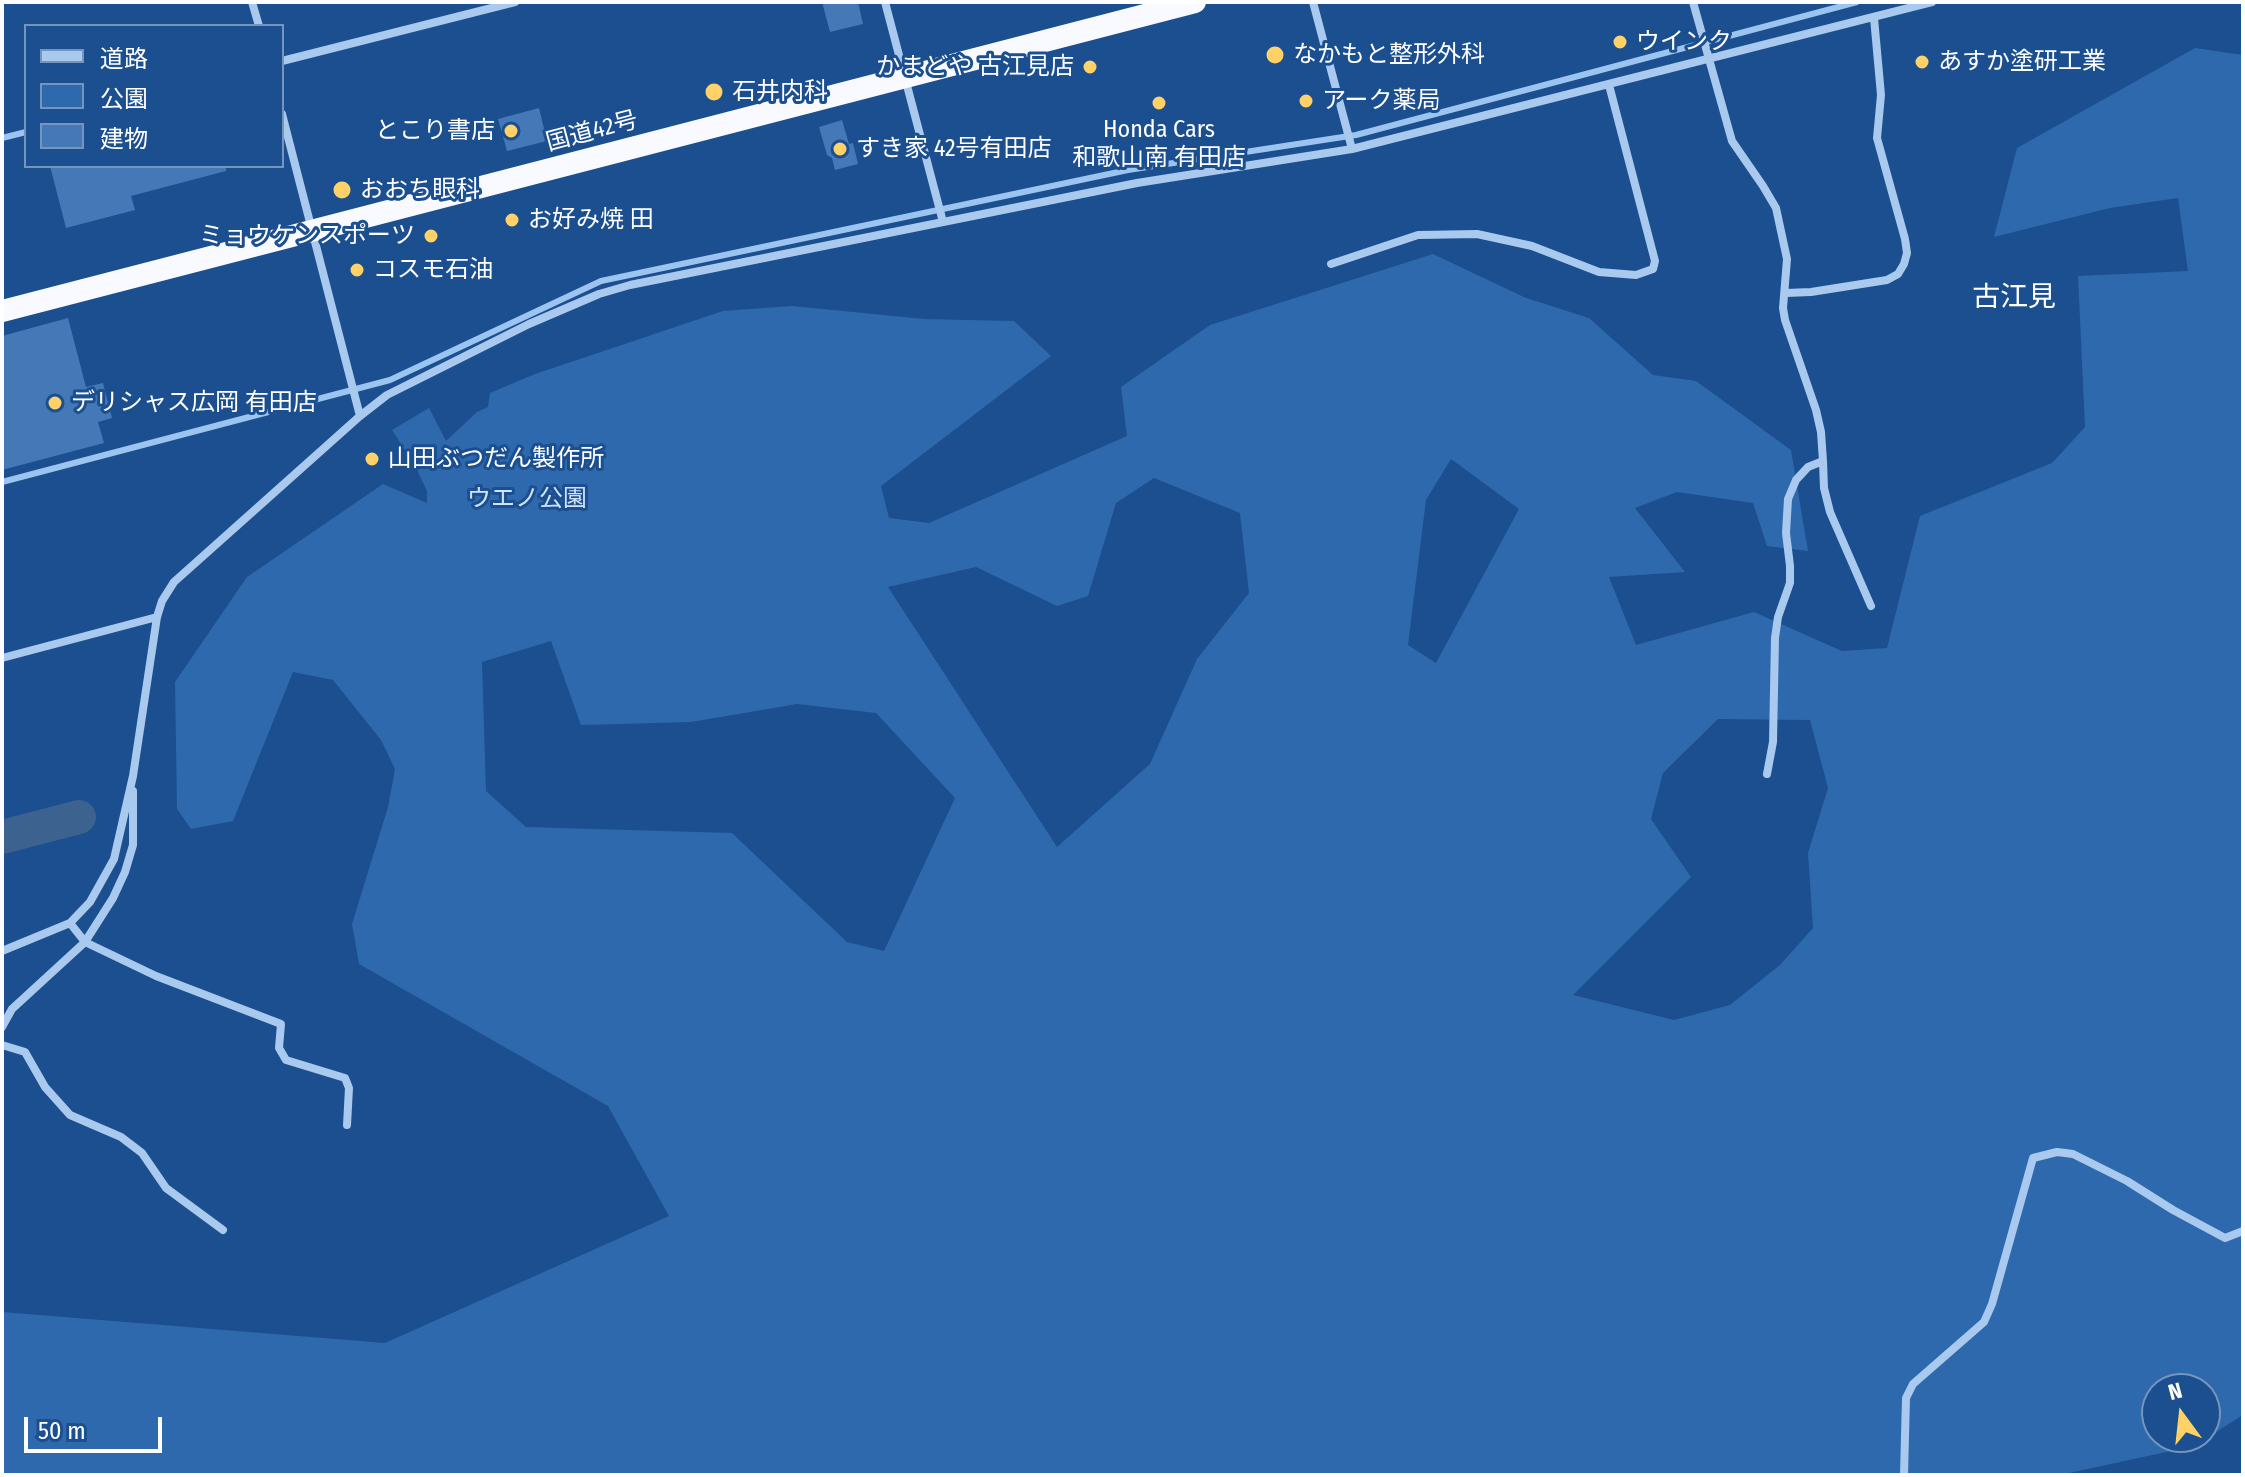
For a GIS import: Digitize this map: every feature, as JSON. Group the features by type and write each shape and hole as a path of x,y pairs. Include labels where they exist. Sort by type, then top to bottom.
{"highway":[{"name":"国道42号","path":"2,311 1195,2"}],"street":[{"path":"252,2 258,24"},
{"path":"284,60 515,2"},
{"path":"885,2 943,222"},
{"path":"1313,2 1352,149"},
{"path":"1693,2 1732,141 1776,208 1787,259 1785,320 1816,410 1824,488 1830,512 1871,606"},
{"path":"2,951 70,923 90,902 114,859 133,776 157,617 162,601 174,582 360,416 405,385 529,324 599,294 630,285 1148,180 1352,149 1932,2"},
{"path":"1786,293 1887,280 1898,274 1904,264 1907,253 1905,239 1877,138 1881,95 1874,18"},
{"path":"1331,264 1418,235 1477,234 1532,246 1599,272 1636,275 1653,269 1655,261 1609,85"},
{"path":"284,122 360,416"},
{"path":"1767,774 1773,742 1775,638 1778,617 1790,583 1786,533 1788,499 1796,480 1808,467 1823,461"},
{"path":"2,658 157,617"},
{"path":"2,1027 12,1009 85,942 113,898 130,858 134,823 133,776"},
{"path":"70,923 85,942 156,976 281,1024 279,1048 286,1060 345,1078 349,1088 347,1125"},
{"path":"2,1002 12,1009"},
{"path":"2,1045 25,1052 45,1087 70,1115 121,1137 142,1153 166,1188 223,1230"},
{"path":"1904,1475 1906,1398 1913,1384 1984,1322 1992,1304 2033,1158 2057,1152 2073,1154 2127,1181 2225,1238 2243,1231"}],"green space":[{"name":"ウエノ公園","path":"2195,48 2243,55 2243,1415 2221,1429 2221,1373 2141,1373 2141,1453 2162,1453 2060,1475 2,1475 2,1312 385,1343 669,1216 608,1106 359,964 352,924 388,807 395,769 381,740 333,680 293,672 233,821 191,829 177,809 175,682 247,577 383,484 427,503 427,491 392,430 429,408 446,441 477,412 488,407 490,393 535,374 723,311 792,306 924,319 1014,321 1051,356 881,486 889,518 929,523 1127,436 1121,387 1210,325 1433,254 1526,298 1589,318 1653,375 1696,381 1791,450 1808,551 1767,546 1753,503 1677,492 1635,508 1685,572 1609,577 1636,645 1754,612 1842,651 1887,648 1920,516 2052,463 2085,427 2078,276 2188,271 2178,198 2110,208 1994,237 2017,148","holes":["1451,459 1519,509 1436,663 1408,645 1426,500","1154,478 1240,513 1249,593 1197,659 1150,764 1057,847 888,587 976,567 1057,606 1088,596 1116,503","551,641 581,725 691,722 797,704 876,713 955,798 884,951 847,942 732,833 526,827 486,791 482,662","1718,719 1810,720 1828,788 1808,853 1813,928 1780,965 1730,1005 1674,1020 1573,995 1691,877 1651,819 1663,773"]}],"building":[{"path":"822,2 858,2 863,24 830,32"},
{"path":"539,108 547,141 507,151 498,119"},
{"name":"すき家 42号有田店","path":"842,120 849,144 853,143 858,164 835,170 819,127"},
{"path":"51,168 226,168 226,171 131,196 135,210 66,228"},
{"name":"デリシャス広岡 有田店","path":"68,318 86,387 103,383 112,418 98,422 104,443 2,470 2,336"}],"waterway":[{"path":"2,482 390,380 601,281 1128,170 1356,135 1857,2"},
{"path":"2,138 24,132"},
{"path":"2,837 79,817"}],"place":[{"name":"ウインク","path":"1620,42"},
{"name":"なかもと整形外科","path":"1275,55"},
{"name":"あすか塗研工業","path":"1922,62"},
{"name":"かまどや 古江見店","path":"1090,67"},
{"name":"石井内科","path":"714,92"},
{"name":"アーク薬局","path":"1306,101"},
{"name":"Honda Cars 和歌山南 有田店","path":"1159,103"},
{"name":"とこり書店","path":"511,131"},
{"name":"すき家 42号有田店","path":"840,149"},
{"name":"おおち眼科","path":"342,190"},
{"name":"お好み焼 田","path":"512,220"},
{"name":"ミョウケンスポーツ","path":"431,236"},
{"name":"コスモ石油","path":"357,270"},
{"name":"デリシャス広岡 有田店","path":"55,403"},
{"name":"山田ぶつだん製作所","path":"372,459"}],"district":[{"name":"古江見","path":"2014,298"}]}
